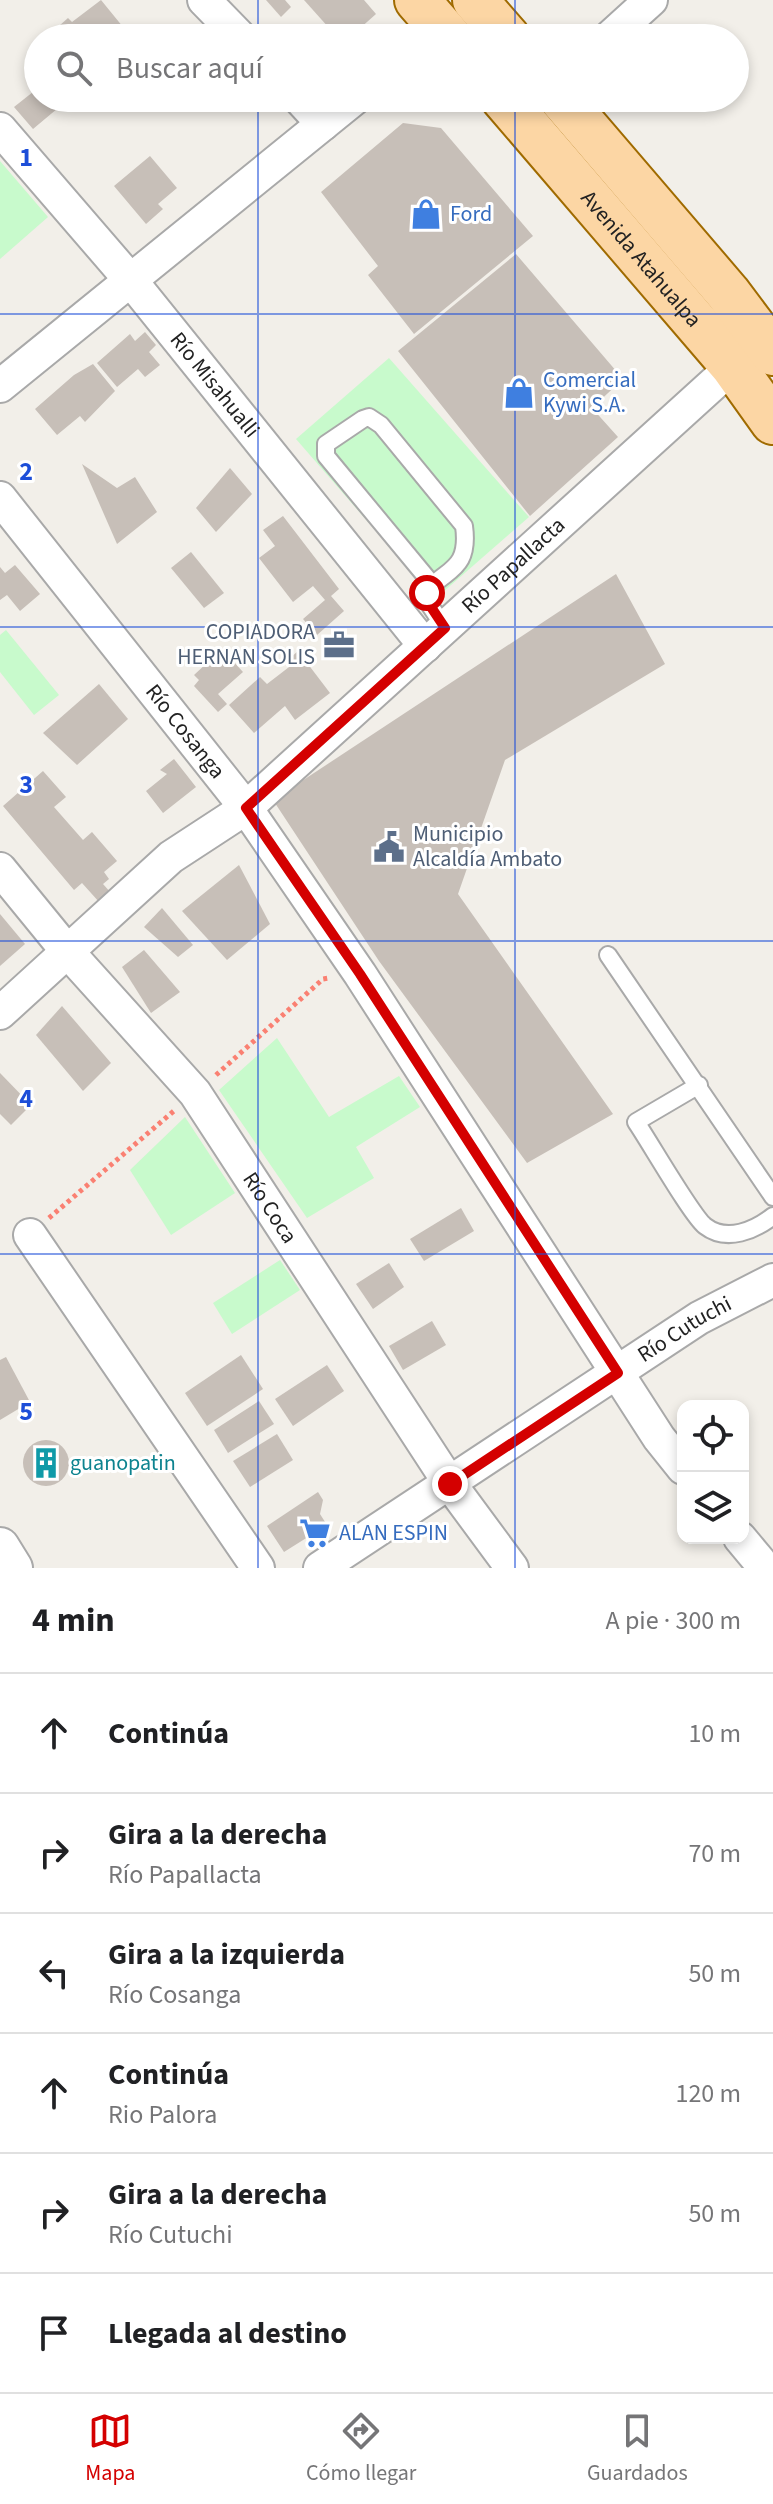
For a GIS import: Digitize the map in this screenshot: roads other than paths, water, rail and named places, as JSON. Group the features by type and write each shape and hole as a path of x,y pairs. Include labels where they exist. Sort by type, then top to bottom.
{"main road":[{"path":"475,0 496,24"},
{"name":"Avenida Atahualpa","path":"516,112 753,359"},
{"name":"Avenida Atahualpa","path":"573,112 728,293 773,422"}],"street":[{"path":"204,0 227,24"},
{"path":"624,24 651,0"},
{"path":"312,112 323,124"},
{"path":"0,386 338,112"},
{"name":"Río Misahualli","path":"0,129 435,637"},
{"name":"Río Papallacta","path":"0,1013 171,857 246,808 435,637 753,359"},
{"name":"Río Cosanga","path":"0,498 246,808 360,974 659,1438 677,1460"},
{"name":"Río Coca","path":"0,869 67,951 195,1093 450,1484 512,1568"},
{"path":"30,1235 258,1568"},
{"name":"Río Cutuchi","path":"320,1568 699,1318 770,1286"},
{"path":"745,1544 765,1568"},
{"path":"0,1547 13,1568"}],"lane":[{"path":"432,584 326,456 326,444 363,419 369,417 381,425 464,526 466,540 459,562 449,575 432,584 425,598 435,637"},
{"path":"608,955 773,1197"},
{"path":"699,1085 636,1122 705,1226 732,1235 755,1230 773,1216"}],"place":[{"name":"Ford","path":"426,214"},
{"name":"Comercial Kywi S.A.","path":"519,393"},
{"name":"COPIADORA HERNAN SOLIS","path":"339,645"},
{"name":"Municipio Alcaldía Ambato","path":"389,847"},
{"name":"guanopatin","path":"46,1463"},
{"name":"ALAN ESPIN","path":"315,1533"}]}
